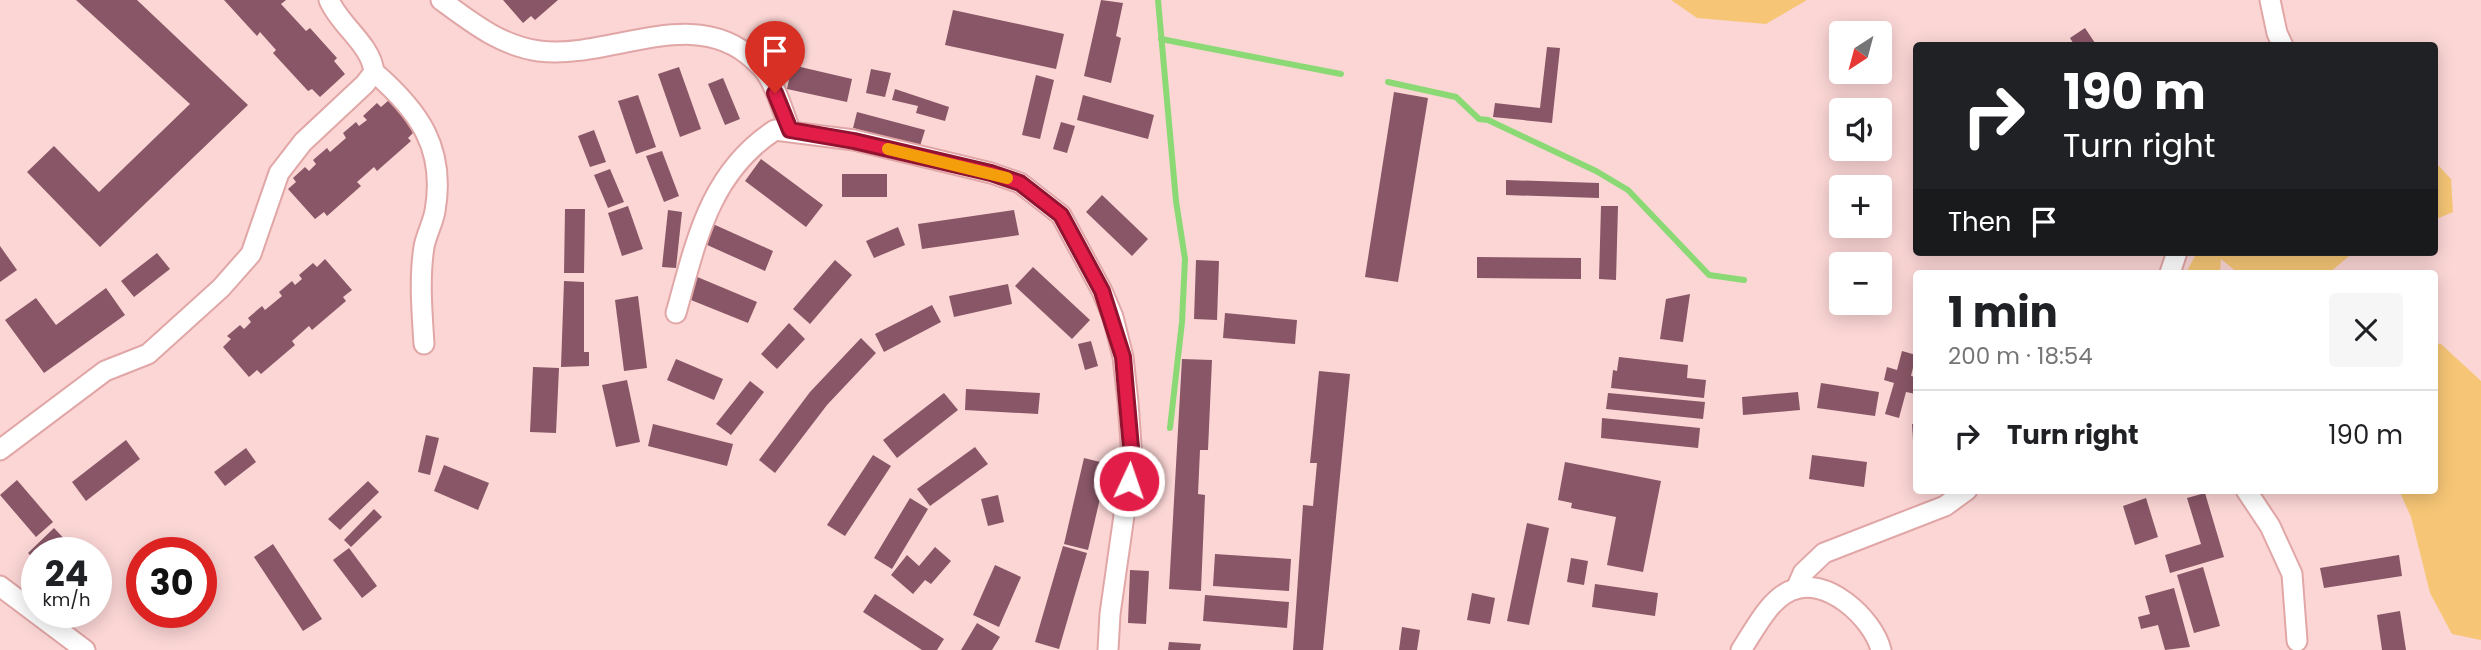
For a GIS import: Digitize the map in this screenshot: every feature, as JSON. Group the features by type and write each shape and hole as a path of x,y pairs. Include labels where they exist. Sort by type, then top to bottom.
{"street":[{"path":"0,450 105,371 148,354 221,288 251,254 279,173 303,142 365,84 374,72 373,57 351,34 329,0"},
{"path":"441,0 488,34 539,51 588,49 647,36 708,35 739,46 768,74 790,130"},
{"path":"2270,0 2282,42"},
{"path":"374,72 403,97 430,137 439,177 435,213 424,247 421,305 424,344"},
{"path":"676,313 703,217 728,174 754,144 775,130 854,141 991,173 1020,183 1061,215 1070,230 1113,317 1123,357 1132,459 1108,650"},
{"path":"1796,589 1803,573 1824,553 1945,506 1962,494"},
{"path":"2249,494 2270,526 2292,574 2297,640"},
{"path":"0,586 85,650"},
{"path":"1741,650 1777,600 1796,589 1812,588 1839,596 1872,629 1881,650"}],"shaded area":[{"path":"1671,0 1807,0 1766,24 1697,18"},
{"path":"2438,165 2451,179 2453,212 2438,218"},
{"path":"2195,256 2349,256 2333,270 2234,270 2221,259 2220,270 2188,270"},
{"path":"2438,344 2441,344 2481,381 2481,640 2452,634 2430,593 2411,517 2401,494 2438,494"}],"building":[{"path":"76,0 137,0 248,105 100,247 27,172 54,146 99,192 190,104"},
{"path":"224,0 286,0 281,4 306,31 310,28 337,58 334,61 345,74 320,97 312,89 308,91 273,53 276,50 260,32 257,36"},
{"path":"503,0 558,0 535,20 531,16 523,23"},
{"path":"1101,0 1123,3 1116,36 1121,38 1111,83 1084,76"},
{"path":"953,10 1064,34 1056,69 945,45"},
{"path":"2085,28 2094,42 2072,42 2070,38"},
{"path":"1547,47 1560,48 1552,123 1493,117 1495,103 1540,108"},
{"path":"792,65 852,79 847,102 787,89"},
{"path":"679,67 701,129 680,137 658,74"},
{"path":"871,69 891,73 885,97 866,93"},
{"path":"1036,75 1054,80 1040,139 1022,135"},
{"path":"723,78 740,119 725,125 708,84"},
{"path":"895,89 949,107 945,121 916,113 918,106 892,100"},
{"path":"1394,92 1428,98 1398,282 1365,277"},
{"path":"638,95 656,147 636,154 618,101"},
{"path":"1083,95 1154,115 1148,139 1077,120"},
{"path":"389,100 416,130 408,138 411,141 377,171 374,167 357,182 361,186 327,216 324,212 315,219 288,189 296,182 293,178 305,167 309,171 316,164 313,160 327,148 330,152 346,138 343,133 356,122 359,126 367,120 363,116 377,103 381,107"},
{"path":"857,112 925,130 920,146 853,128"},
{"path":"1061,122 1075,126 1067,153 1053,149"},
{"path":"594,130 606,162 590,167 578,136"},
{"path":"662,151 679,196 664,202 646,156"},
{"path":"761,159 823,205 806,227 745,181"},
{"path":"610,169 624,202 608,208 594,175"},
{"path":"842,174 887,174 887,197 842,197"},
{"path":"1506,180 1599,183 1599,198 1506,195"},
{"path":"1102,195 1148,239 1132,256 1086,212"},
{"path":"628,206 643,249 622,256 608,213"},
{"path":"1601,206 1618,206 1616,280 1599,279"},
{"path":"565,209 585,209 584,273 564,273"},
{"path":"668,210 682,212 676,268 662,267"},
{"path":"1014,210 1019,235 922,249 918,224"},
{"path":"713,224 773,251 765,271 705,244"},
{"path":"898,227 905,245 874,258 866,241"},
{"path":"0,246 17,270 0,282"},
{"path":"157,253 170,269 134,297 121,281"},
{"path":"1477,257 1581,258 1581,279 1477,278"},
{"path":"325,259 352,290 343,297 346,301 312,330 309,326 292,341 295,345 261,374 257,370 249,377 223,347 231,339 227,336 240,325 244,329 251,322 248,318 262,306 265,310 282,296 279,292 292,281 295,285 302,279 299,275 313,263 317,267"},
{"path":"835,260 852,275 810,324 793,309"},
{"path":"1196,260 1219,261 1217,320 1194,319"},
{"path":"1033,267 1090,320 1072,339 1015,286"},
{"path":"695,276 757,302 748,323 686,298"},
{"path":"564,281 584,282 584,352 589,352 589,366 561,367"},
{"path":"1008,284 1012,304 954,317 949,296"},
{"path":"106,288 125,315 44,373 5,320 36,298 56,325"},
{"path":"1690,294 1683,342 1660,339 1666,299"},
{"path":"638,296 647,368 624,371 615,300"},
{"path":"932,305 941,322 884,352 875,334"},
{"path":"1225,313 1297,320 1295,344 1223,338"},
{"path":"789,323 805,339 777,369 761,354"},
{"path":"861,338 876,353 827,405 775,473 759,460 810,392"},
{"path":"1091,341 1098,366 1085,370 1078,344"},
{"path":"1902,351 1913,354 1913,393 1906,392 1899,418 1885,414 1894,383 1884,380 1887,367 1897,370"},
{"path":"1619,357 1688,365 1687,378 1706,380 1704,398 1611,388 1613,370 1617,371"},
{"path":"676,359 723,379 714,400 667,380"},
{"path":"1182,359 1212,360 1208,450 1200,450 1198,494 1205,495 1201,591 1169,589"},
{"path":"533,367 559,368 556,433 530,432"},
{"path":"1319,371 1350,374 1323,650 1293,650 1303,505 1313,506 1317,463 1310,463"},
{"path":"627,380 640,442 616,447 602,385"},
{"path":"750,381 764,392 731,435 716,424"},
{"path":"1821,383 1879,392 1875,416 1817,408"},
{"path":"966,389 1040,393 1038,414 965,410"},
{"path":"1798,392 1800,410 1743,415 1742,397"},
{"path":"944,393 958,410 897,458 883,440"},
{"path":"1608,393 1705,402 1703,419 1606,409"},
{"path":"1602,418 1700,428 1698,448 1601,438"},
{"path":"653,424 733,444 727,466 648,446"},
{"path":"426,435 439,438 430,475 418,472"},
{"path":"126,440 140,459 86,501 72,482"},
{"path":"975,447 988,464 930,506 917,489"},
{"path":"246,448 256,462 225,486 214,472"},
{"path":"873,455 891,466 845,536 827,525"},
{"path":"1812,455 1867,462 1864,487 1809,479"},
{"path":"1084,458 1108,464 1088,550 1064,544"},
{"path":"1565,462 1661,481 1643,572 1607,565 1616,517 1571,508 1572,503 1558,500"},
{"path":"444,465 489,483 478,510 434,491"},
{"path":"17,480 53,522 36,537 0,495"},
{"path":"368,481 379,492 340,530 328,519"},
{"path":"2205,494 2224,557 2170,573 2165,555 2201,544 2187,498"},
{"path":"998,495 1004,522 988,526 981,499"},
{"path":"910,498 928,509 892,569 874,558"},
{"path":"2146,498 2158,537 2135,545 2123,506"},
{"path":"374,509 382,517 351,547 344,540"},
{"path":"1527,523 1549,528 1529,625 1507,621"},
{"path":"54,528 63,537 45,537"},
{"path":"273,544 322,619 303,631 254,557"},
{"path":"1063,546 1087,553 1059,649 1035,642"},
{"path":"935,547 951,561 931,584 925,580 913,594 891,575 907,555 919,566"},
{"path":"349,548 377,586 362,598 333,560"},
{"path":"1215,554 1291,559 1289,591 1213,586"},
{"path":"2399,555 2402,576 2324,588 2320,568"},
{"path":"1571,558 1588,561 1584,585 1567,582"},
{"path":"995,565 1021,577 999,627 973,615"},
{"path":"2203,567 2220,626 2194,633 2177,575"},
{"path":"1130,570 1149,571 1146,624 1128,623"},
{"path":"1595,584 1658,593 1655,616 1592,607"},
{"path":"2174,588 2190,647 2165,650 2158,625 2141,629 2138,617 2150,614 2145,596"},
{"path":"1472,593 1495,598 1490,624 1467,620"},
{"path":"875,594 944,639 937,650 922,650 863,612"},
{"path":"1205,595 1289,602 1287,628 1203,621"},
{"path":"2400,611 2406,650 2382,650 2377,615"},
{"path":"977,623 1000,637 992,650 961,650"},
{"path":"1402,627 1420,630 1417,650 1399,650"},
{"path":"1169,642 1201,644 1200,650 1168,650"}],"waterway":[{"path":"1158,0 1176,201 1185,259 1182,322 1170,428"},
{"path":"1161,39 1341,74"},
{"path":"1388,82 1456,97 1479,119 1488,120 1596,171 1628,190 1709,275 1744,280"}],"slow traffic":[{"path":"888,149 1007,178"}],"route":[{"path":"775,93 790,130 827,135 991,173 1020,183 1061,215 1113,317 1123,357 1128,402 1132,459 1129,481"}]}
